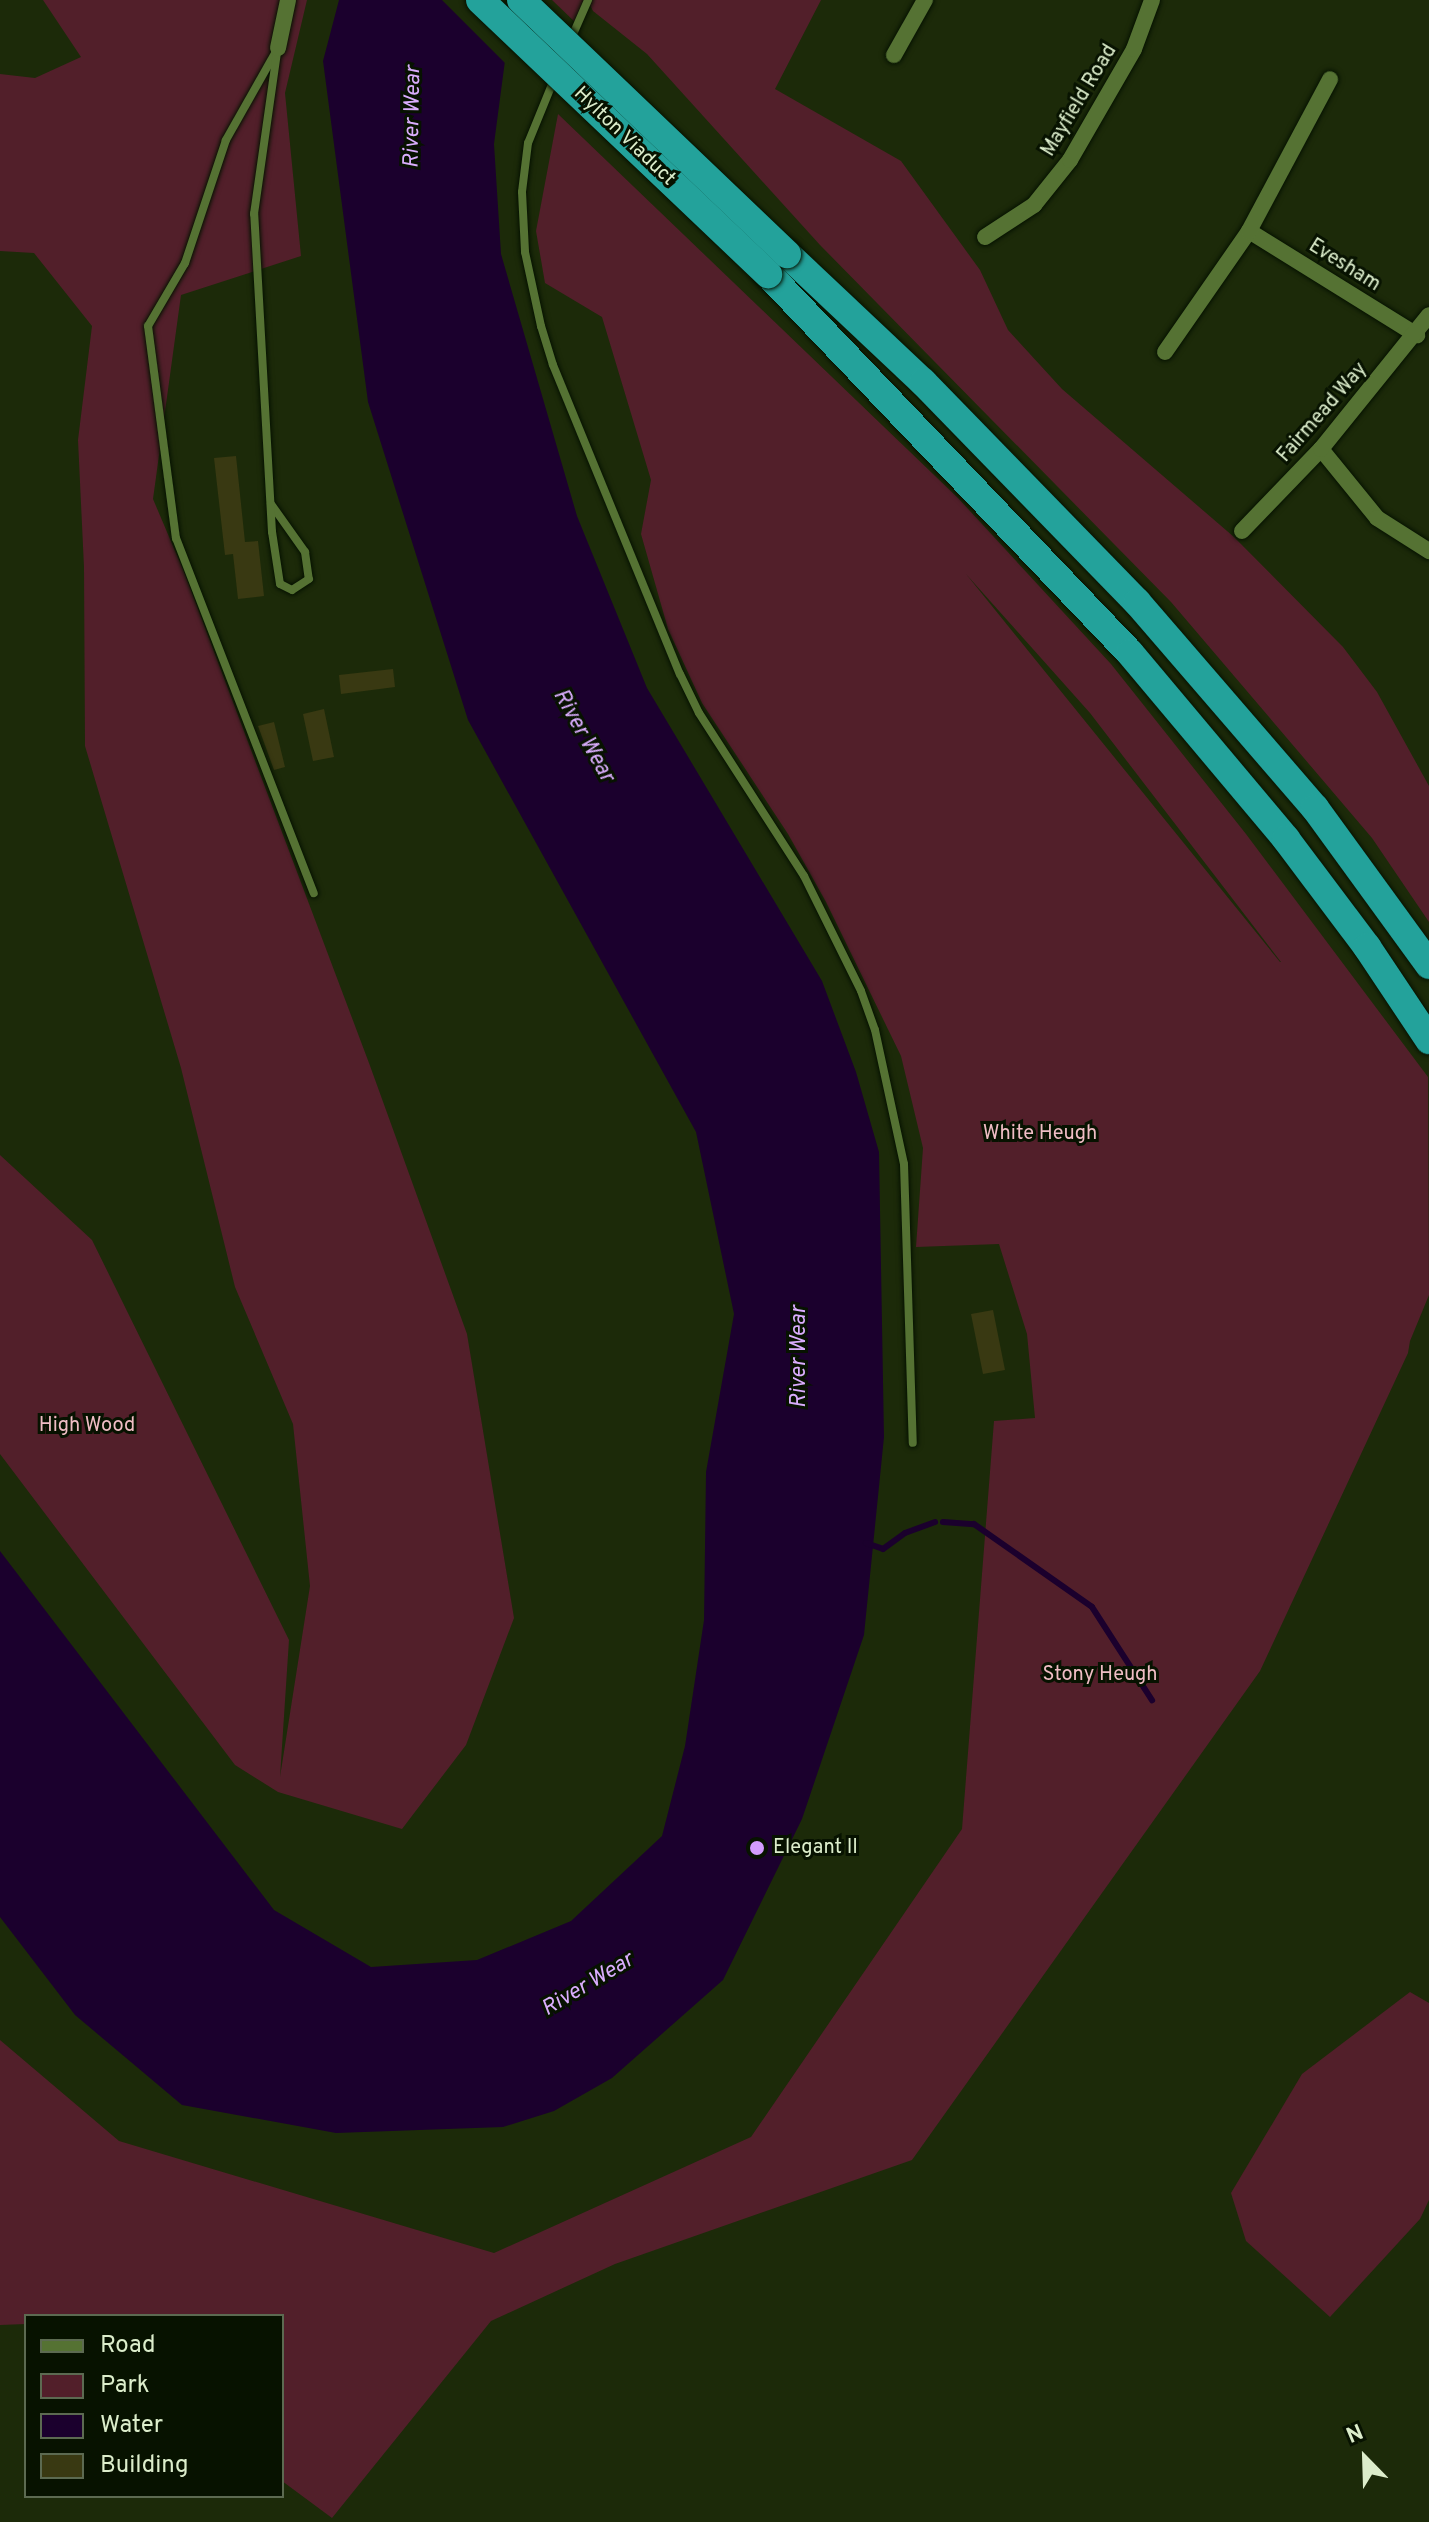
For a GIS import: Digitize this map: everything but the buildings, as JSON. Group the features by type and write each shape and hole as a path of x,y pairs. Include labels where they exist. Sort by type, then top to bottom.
{"highway":[{"name":"Hylton Viaduct","path":"480,0 778,264"},
{"name":"Hylton Viaduct","path":"521,0 778,264"},
{"path":"778,264 923,382 1137,602 1315,808 1429,965"},
{"path":"778,264 1130,653 1286,839 1367,947 1429,1040"}],"street":[{"path":"278,48 288,0"},
{"path":"894,55 925,0"},
{"name":"Mayfield Road","path":"985,237 1034,205 1070,160 1134,49 1152,0"},
{"path":"1165,352 1249,231 1330,79"},
{"name":"Evesham","path":"1249,231 1417,335"},
{"name":"Fairmead Way","path":"1242,531 1321,449 1417,335 1429,315"},
{"path":"1321,449 1377,518 1429,551"}],"lane":[{"path":"565,53 588,0"},
{"path":"278,48 226,140 185,263 148,326 176,538 314,893"},
{"path":"271,504 305,552 309,579 292,590 280,584 271,504 254,214 278,48"},
{"path":"559,67 528,143 522,192 525,252 541,326 553,365 680,674 699,713 804,876 861,991 875,1030 904,1164 913,1443"}],"green space":[{"name":"High Wood","path":"43,0 307,0 285,93 301,256 181,295 153,499 184,572 369,1063 467,1334 514,1618 466,1745 402,1829 278,1792 235,1765 0,1454 0,1155 92,1240 289,1640 280,1777 310,1586 293,1424 235,1287 181,1068 85,746 84,567 78,440 92,326 34,253 0,251 0,74 35,78 81,57"},
{"path":"552,0 821,0 775,89 901,161 980,270 1008,330 1062,389 1234,537 1343,647 1377,692 1429,786 1429,922 1372,838 1171,602 820,245 647,54 593,11 588,1 577,24"},
{"path":"558,114 958,498 1111,664 1246,834 1428,1077 1429,1295 1408,1353 1260,1671 912,2160 615,2264 491,2321 332,2518 284,2482 284,2314 24,2314 24,2324 0,2325 0,2040 119,2141 494,2253 751,2137 962,1829 994,1421 1035,1418 1027,1334 999,1244 916,1247 923,1148 901,1056 826,902 788,834 702,703 668,629 641,534 651,480 602,317 545,283 536,231","holes":["966,574 1090,713 1280,962"]},
{"path":"1410,1992 1429,2003 1429,2200 1420,2219 1330,2317 1246,2241 1231,2193 1302,2074"}],"water":[{"name":"River Wear","path":"339,0 513,0 494,144 501,254 577,516 647,688 822,981 856,1072 879,1152 884,1437 864,1635 802,1819 723,1980 612,2078 554,2111 503,2127 336,2133 182,2105 75,2015 0,1917 0,1551 274,1910 371,1967 477,1960 571,1921 662,1836 685,1746 704,1620 706,1472 734,1314 696,1132 468,720 368,402 323,61"}],"pier":[{"path":"442,0 517,0 508,66"}],"waterway":[{"path":"866,1543 883,1549 905,1533 935,1522"},
{"path":"943,1522 974,1524 1092,1607 1152,1700"}],"place":[{"name":"Elegant II","path":"757,1848"}],"park label":[{"name":"White Heugh","path":"1040,1134"},
{"name":"Stony Heugh","path":"1100,1675"}]}
